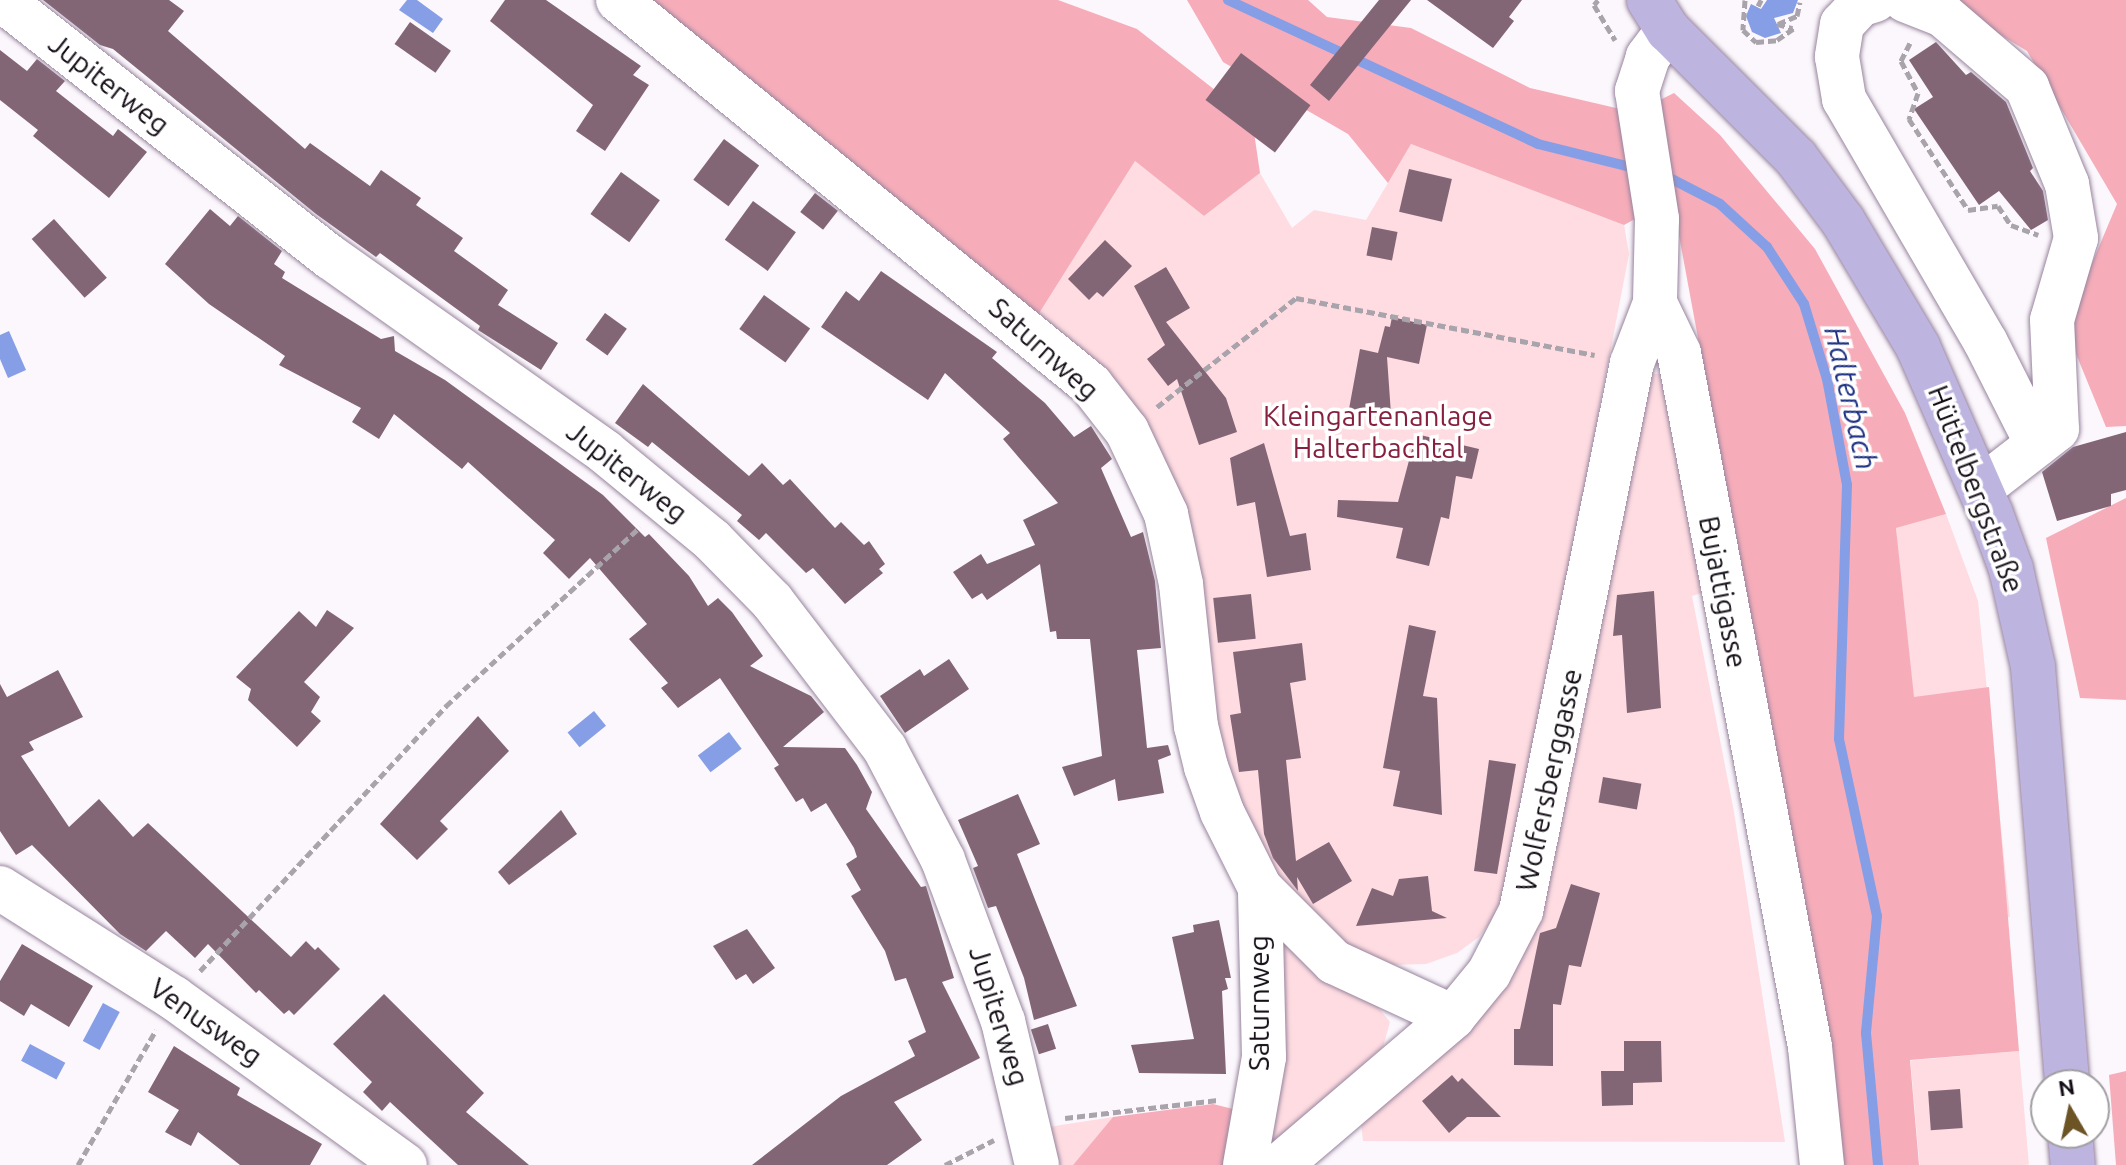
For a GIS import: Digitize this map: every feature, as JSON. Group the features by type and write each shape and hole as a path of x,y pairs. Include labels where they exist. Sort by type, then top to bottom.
{"main road":[{"name":"Hüttelbergstraße","path":"1614,0 1659,15 1777,137 1843,221 1918,347 1981,488 2011,569 2033,667 2066,1069"}],"street":[{"name":"Jupiterweg","path":"2,0 330,257 524,393 667,502 772,601 885,749 967,916 996,997 1033,1144"},
{"name":"Saturnweg","path":"618,0 1067,362 1127,431 1157,491 1173,542 1206,767 1260,888 1334,962 1453,1017"},
{"path":"1875,0 1860,5 1842,24 1837,57 1844,99 1986,343 2037,444"},
{"path":"1916,3 2027,87 2067,184 2075,241 2052,320 2057,429 1981,488"},
{"name":"Bujattigasse","path":"1659,15 1642,70 1638,111 1657,219 1655,303 1679,353 1810,1047 1822,1165"},
{"name":"Wolfersberggasse","path":"1280,1165 1453,1017 1507,942 1530,883 1632,363 1655,303"},
{"name":"Venusweg","path":"0,888 174,998 405,1165"},
{"name":"Saturnweg","path":"1245,1165 1264,1057 1260,888"}],"path":[{"path":"1745,0 1743,30 1756,42 1777,40 1794,28"},
{"path":"1777,24 1797,16 1800,2"},
{"path":"1916,3 1901,61 1918,93 1909,119 1968,210 1998,206 2011,225 2030,234 2075,241"},
{"path":"1148,415 1296,298 1313,297 1632,363"},
{"path":"78,1165 174,998 446,706 667,502"},
{"path":"1073,1117 1217,1100"},
{"path":"945,1165 987,1143"}],"green space":[{"name":"Kleingartenanlage Halterbachtal","path":"1411,144 1624,225 1629,254 1508,883 1498,912 1479,937 1457,953 1426,964 1390,965 1347,948 1273,873 1228,788 1203,652 1087,356 1038,315 1135,161 1204,216 1260,173 1292,228 1314,210 1366,220"},
{"path":"1648,374 1661,374 1708,591 1692,596 1734,812 1785,1142 1363,1141 1360,1114 1495,990"},
{"path":"1946,514 1978,601 2010,917 1931,923 1896,528"},
{"path":"1279,940 1328,979 1373,1001 1390,1022 1383,1047 1271,1146 1266,1141"},
{"path":"2019,1051 2029,1165 1920,1165 1910,1060"},
{"path":"1113,1117 1073,1165 1048,1165 1042,1128"}],"shaded area":[{"path":"649,0 1058,0 1137,29 1252,119 1260,173 1204,216 1135,161 1038,315"},
{"path":"1187,0 1308,0 1327,17 1411,28 1530,88 1616,108 1638,111 1674,93 1720,135 1815,249 1905,413 1946,514 1896,528 1914,697 1989,687 2019,1051 1910,1060 1919,1165 1841,1165 1830,1052 1678,230 1635,219 1624,225 1411,144 1388,183 1348,134 1223,62"},
{"path":"1943,0 2126,0 2126,426 2106,427 2065,327 2117,204 2027,51"},
{"path":"2126,498 2126,700 2080,698 2046,538"},
{"path":"2126,1071 2126,1165 2116,1165 2110,1075"},
{"path":"1213,1104 1241,1111 1228,1165 1073,1165 1113,1117"}],"water":[{"path":"407,0 417,0 443,19 433,33 399,10"},
{"path":"1767,0 1798,0 1793,13 1774,18 1781,33 1765,38 1752,32 1746,16 1751,4 1761,9"},
{"path":"9,331 26,370 8,378 0,359 0,335"},
{"path":"594,711 606,726 580,747 568,732"},
{"path":"729,732 742,749 710,772 698,755"},
{"path":"103,1003 120,1012 100,1050 83,1041"},
{"path":"30,1044 65,1063 56,1080 21,1061"}],"building":[{"path":"43,0 169,0 184,11 168,31 305,149 310,143 370,186 381,170 421,198 416,205 463,238 454,251 508,290 498,305 558,343 541,370 478,330 480,326 380,253 376,257 316,214 113,49 100,45"},
{"path":"505,0 546,0 641,66 633,75 649,85 605,151 576,131 593,105 490,21"},
{"path":"1379,0 1411,0 1329,101 1310,85"},
{"path":"1427,0 1522,0 1509,17 1514,21 1493,48"},
{"path":"410,22 451,51 435,73 395,44"},
{"path":"1936,42 1966,75 1971,72 2006,102 2033,168 2030,171 2043,191 2048,220 2031,230 1999,191 1979,205 1914,109 1933,97 1909,60"},
{"path":"0,50 27,71 37,59 65,81 56,91 113,136 118,129 147,152 109,198 33,136 38,130 0,100"},
{"path":"1241,53 1310,105 1275,152 1205,100"},
{"path":"724,139 759,165 728,206 693,180"},
{"path":"1409,169 1452,179 1442,222 1399,212"},
{"path":"621,172 660,200 629,242 590,214"},
{"path":"815,193 838,211 823,230 800,212"},
{"path":"753,201 796,232 768,271 725,240"},
{"path":"210,209 230,226 238,216 282,251 274,264 285,272 282,278 381,339 394,336 395,351 445,380 603,495 645,537 649,534 689,576 708,606 718,598 732,612 763,656 750,666 811,696 824,712 783,747 845,748 857,765 872,792 866,809 921,887 926,886 954,978 942,982 980,1058 894,1102 922,1140 887,1165 752,1165 841,1096 915,1056 908,1041 926,1032 906,978 895,981 885,951 851,896 861,890 846,864 857,857 854,848 826,803 811,812 803,798 796,802 774,768 779,765 720,678 678,708 661,688 668,683 629,639 647,624 590,558 569,579 543,553 555,540 468,462 462,469 394,414 379,439 352,422 361,408 279,365 285,356 209,304 165,264"},
{"path":"54,219 107,278 85,298 32,239"},
{"path":"1372,227 1398,232 1392,260 1366,255"},
{"path":"1105,240 1132,266 1103,297 1097,292 1089,300 1068,279"},
{"path":"1166,267 1190,308 1166,322 1226,398 1237,432 1199,445 1177,379 1168,386 1147,359 1165,345 1134,286"},
{"path":"881,271 997,352 992,358 1045,403 1074,437 1091,426 1112,459 1101,468 1131,537 1143,532 1155,581 1161,648 1137,650 1147,748 1168,745 1171,755 1158,760 1164,793 1118,801 1115,779 1074,796 1062,767 1102,756 1090,639 1057,639 1056,631 1050,632 1040,564 987,600 982,593 972,599 953,572 981,554 987,564 1035,545 1023,520 1058,503 1003,439 1010,433 945,373 928,400 821,327 846,291 859,301"},
{"path":"764,295 810,329 785,362 739,329"},
{"path":"605,313 627,329 607,356 586,340"},
{"path":"1392,317 1427,325 1419,364 1387,357 1391,414 1349,409 1360,349 1378,353 1385,326 1390,327"},
{"path":"643,384 749,476 762,463 783,485 790,479 835,528 841,522 864,545 869,541 885,564 879,569 883,573 845,604 813,568 806,573 766,533 759,540 737,521 742,515 652,442 648,447 615,423"},
{"path":"2126,432 2126,490 2111,494 2111,506 2057,521 2042,472 2073,447"},
{"path":"1416,434 1479,449 1472,479 1456,476 1449,519 1441,517 1429,566 1396,558 1403,528 1337,517 1338,500 1398,502"},
{"path":"1264,443 1290,536 1306,533 1311,570 1267,577 1255,502 1237,506 1230,458"},
{"path":"1654,591 1661,708 1627,713 1622,635 1613,636 1617,595"},
{"path":"1251,594 1256,639 1218,643 1213,598"},
{"path":"327,610 354,628 304,682 320,697 311,712 321,721 297,747 248,700 251,689 236,677 299,611 316,627"},
{"path":"1409,625 1436,631 1423,696 1437,698 1442,815 1393,806 1400,771 1383,768"},
{"path":"1302,643 1306,680 1290,683 1301,758 1286,760 1296,861 1329,842 1352,881 1313,904 1297,877 1298,891 1273,858 1264,834 1258,770 1239,772 1230,715 1241,713 1233,652"},
{"path":"949,659 969,689 905,733 880,696 920,669 924,676"},
{"path":"58,670 83,717 29,742 34,750 21,756 69,827 99,799 133,837 148,823 291,957 306,941 315,950 318,947 340,969 294,1015 289,1010 284,1014 259,990 256,993 208,944 195,958 166,931 146,951 120,934 32,845 16,855 0,831 0,684 7,697"},
{"path":"478,716 509,751 440,821 448,829 417,860 380,824"},
{"path":"1489,760 1516,764 1497,874 1474,871"},
{"path":"1603,777 1641,784 1637,809 1598,803"},
{"path":"1018,794 1040,844 1017,854 1077,1006 1034,1020 1024,978 996,906 988,908 973,868 978,866 958,820"},
{"path":"561,810 577,834 509,885 498,872"},
{"path":"1428,876 1432,911 1447,918 1356,926 1372,888 1393,896 1399,879"},
{"path":"1571,884 1600,893 1581,967 1569,965 1561,1005 1553,1004 1553,1066 1514,1065 1514,1029 1520,1029 1540,933 1556,928"},
{"path":"1219,920 1231,978 1225,978 1228,989 1222,991 1226,1074 1139,1073 1131,1045 1194,1039 1172,937 1194,932 1193,925"},
{"path":"747,929 775,968 753,984 746,974 736,980 713,946"},
{"path":"22,944 93,986 69,1027 31,1004 24,1016 0,1001 0,981"},
{"path":"384,994 484,1093 466,1112 529,1165 458,1165 390,1102 382,1111 363,1092 372,1082 333,1044"},
{"path":"1048,1024 1056,1049 1039,1054 1031,1030"},
{"path":"1624,1041 1661,1041 1662,1082 1633,1083 1633,1105 1602,1106 1601,1071 1624,1071"},
{"path":"174,1046 240,1088 237,1095 322,1144 310,1165 240,1165 198,1132 191,1146 165,1132 179,1110 148,1092"},
{"path":"1452,1075 1458,1082 1462,1078 1501,1117 1467,1117 1449,1133 1422,1101"},
{"path":"1960,1089 1963,1128 1931,1130 1928,1091"}],"waterway":[{"name":"Halterbach","path":"1228,0 1538,144 1638,169"},
{"name":"Halterbach","path":"1662,174 1720,204 1767,247 1804,304 1827,379 1847,485 1839,739 1877,916 1866,1033 1878,1165"}]}
